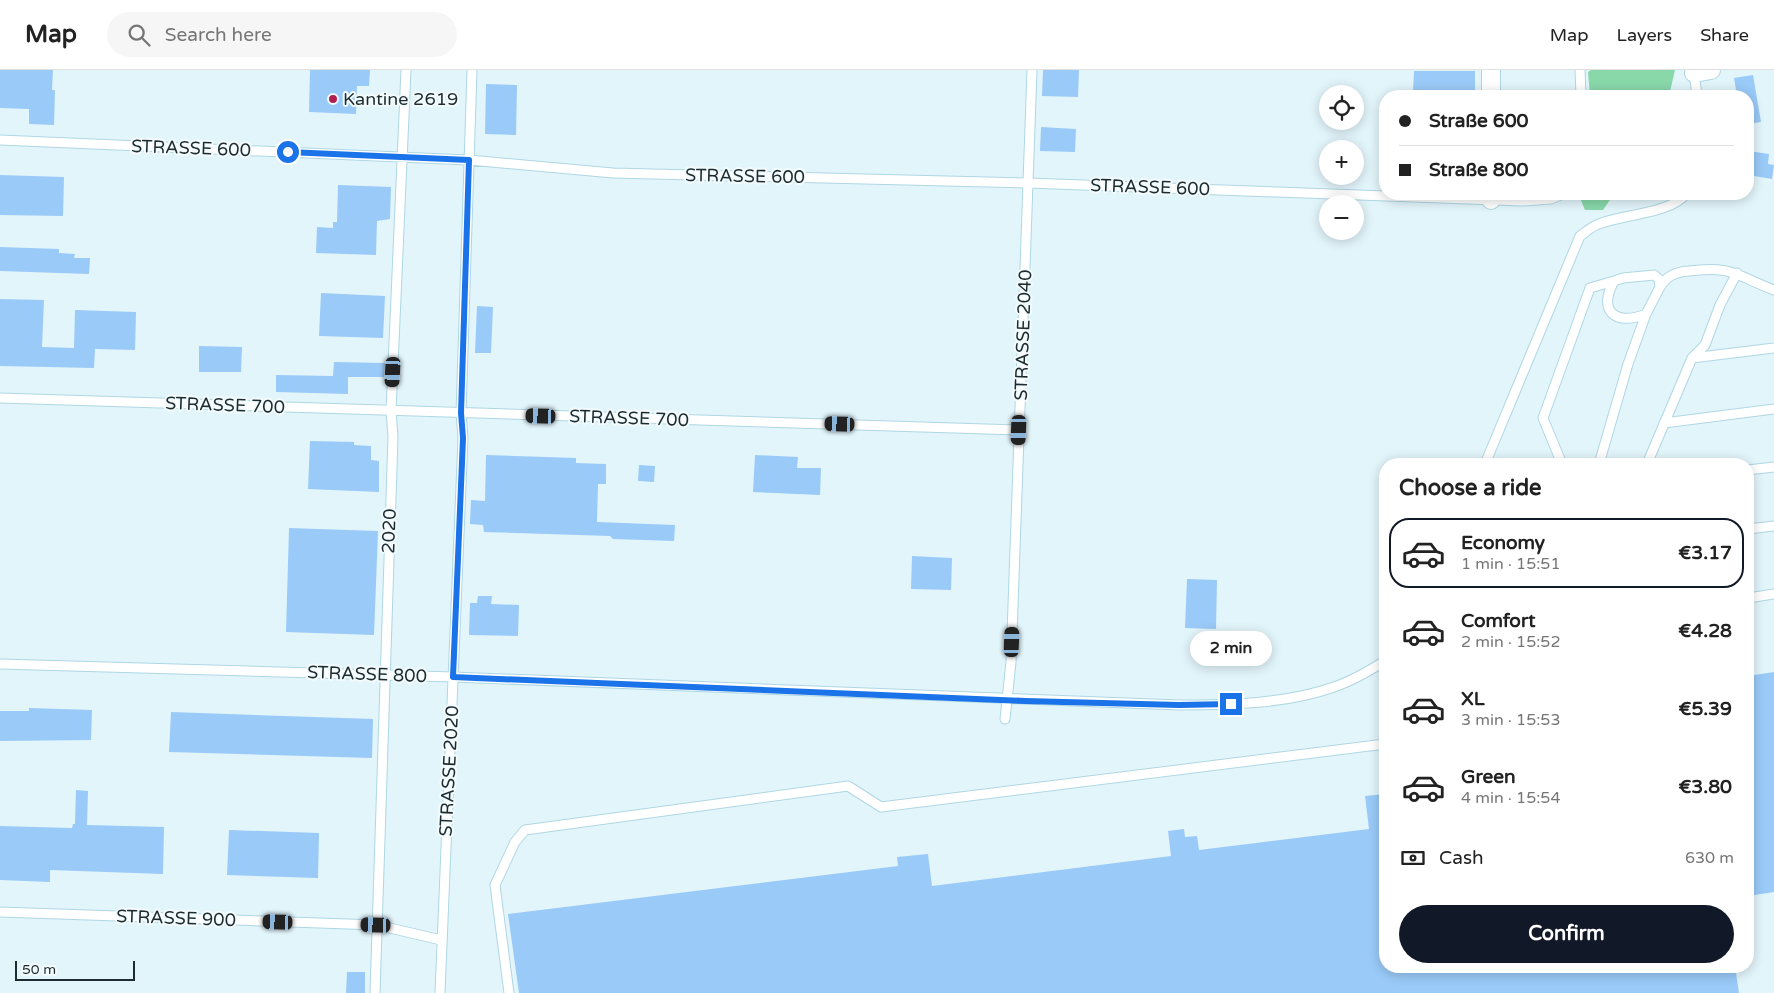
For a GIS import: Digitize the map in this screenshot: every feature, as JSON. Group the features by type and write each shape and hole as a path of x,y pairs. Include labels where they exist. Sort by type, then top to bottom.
{"street":[{"path":"1491,70 1491,90"}],"lane":[{"name":"2020","path":"375,993 392,446 391,411 406,70"},
{"name":"STRASSE 2020","path":"440,993 463,438 461,413 472,70"},
{"name":"STRASSE 2040","path":"1005,719 1011,662 1032,70"},
{"path":"1580,70 1580,90"},
{"path":"1698,90 1700,71"},
{"name":"STRASSE 600","path":"0,140 469,160 613,173 1379,194"},
{"path":"1488,458 1580,236 1598,224 1655,210 1681,200"},
{"path":"1560,458 1543,418 1590,288 1644,275 1713,267 1737,273 1774,290"},
{"path":"1601,458 1628,364 1646,314 1666,278 1678,272"},
{"path":"1649,458 1692,358 1704,345 1720,305 1737,273"},
{"path":"1644,275 1654,276 1659,280 1660,287"},
{"path":"1614,281 1608,296 1608,306 1612,313 1619,318 1632,320 1646,314"},
{"path":"1692,358 1774,348"},
{"name":"STRASSE 700","path":"0,398 1019,430"},
{"path":"1664,423 1774,409"},
{"path":"1754,469 1774,467"},
{"path":"1754,529 1774,526"},
{"path":"1754,597 1774,594"},
{"name":"STRASSE 800","path":"0,664 453,677 1007,700 1179,705 1258,702 1334,688 1379,664"},
{"path":"509,993 495,885 515,842 525,830 848,786 881,807 1379,745"},
{"name":"STRASSE 900","path":"0,912 376,925 441,940"}],"shaded area":[{"path":"0,70 1774,70 1774,993 0,993"}],"green space":[{"path":"1591,70 1675,70 1670,90 1590,90 1588,72"},
{"path":"1581,200 1610,200 1603,210 1585,210"}],"building":[{"path":"0,70 53,70 52,90 55,90 54,125 29,124 29,109 0,108"},
{"name":"Kantine 2619","path":"310,70 370,70 369,86 357,86 356,114 309,112"},
{"path":"1043,70 1079,70 1078,97 1042,96"},
{"path":"1414,71 1475,71 1475,90 1413,90"},
{"path":"1753,75 1761,122 1754,123 1754,90 1736,90 1734,78"},
{"path":"486,84 517,85 516,135 485,134"},
{"path":"1041,127 1076,129 1075,152 1040,151"},
{"path":"1754,152 1769,154 1768,164 1774,165 1772,179 1754,176"},
{"path":"0,175 64,177 63,216 0,215"},
{"path":"338,185 391,187 390,219 377,221 376,255 316,253 317,227 333,228 333,222 337,222"},
{"path":"0,247 59,249 59,253 75,254 74,258 90,258 89,274 0,271"},
{"path":"321,293 385,296 383,338 319,336"},
{"path":"0,299 44,300 42,347 74,348 75,310 136,312 135,350 95,349 94,368 0,366"},
{"path":"477,306 493,307 491,353 475,353"},
{"path":"199,346 242,347 241,372 199,372"},
{"path":"334,362 385,363 384,377 348,377 348,394 276,392 276,375 333,376"},
{"path":"310,441 354,442 354,445 371,446 371,460 379,461 379,492 308,489"},
{"path":"486,455 576,458 576,463 606,464 606,484 598,484 597,522 675,525 674,541 613,539 610,536 484,532 483,525 470,524 471,500 485,501"},
{"path":"755,455 798,457 797,468 821,468 820,495 753,492"},
{"path":"639,465 655,466 654,482 638,481"},
{"path":"289,528 378,531 374,635 286,632"},
{"path":"912,556 952,558 951,590 911,589"},
{"path":"1187,579 1217,580 1216,629 1185,628"},
{"path":"478,596 492,596 491,604 519,605 518,636 469,635 470,603 477,603"},
{"path":"1774,672 1774,892 1754,895 1754,675"},
{"path":"29,708 92,710 91,740 0,741 0,711 29,711"},
{"path":"171,712 373,719 372,758 169,752"},
{"path":"76,790 88,791 87,825 164,827 163,874 50,870 50,882 0,880 0,826 72,828 73,824 75,824"},
{"path":"1379,795 1379,973 1736,973 1739,993 519,993 508,914 898,866 897,857 928,854 932,886 1171,856 1168,831 1184,829 1185,837 1197,836 1199,850 1369,829 1365,796"},
{"path":"229,830 319,833 318,878 227,875"},
{"path":"347,972 365,972 365,993 346,993"}],"place":[{"name":"Kantine 2619","path":"333,99"}],"route":[{"path":"288,152 469,160 461,413 463,438 453,677 1025,701 1179,705 1231,704"}]}
